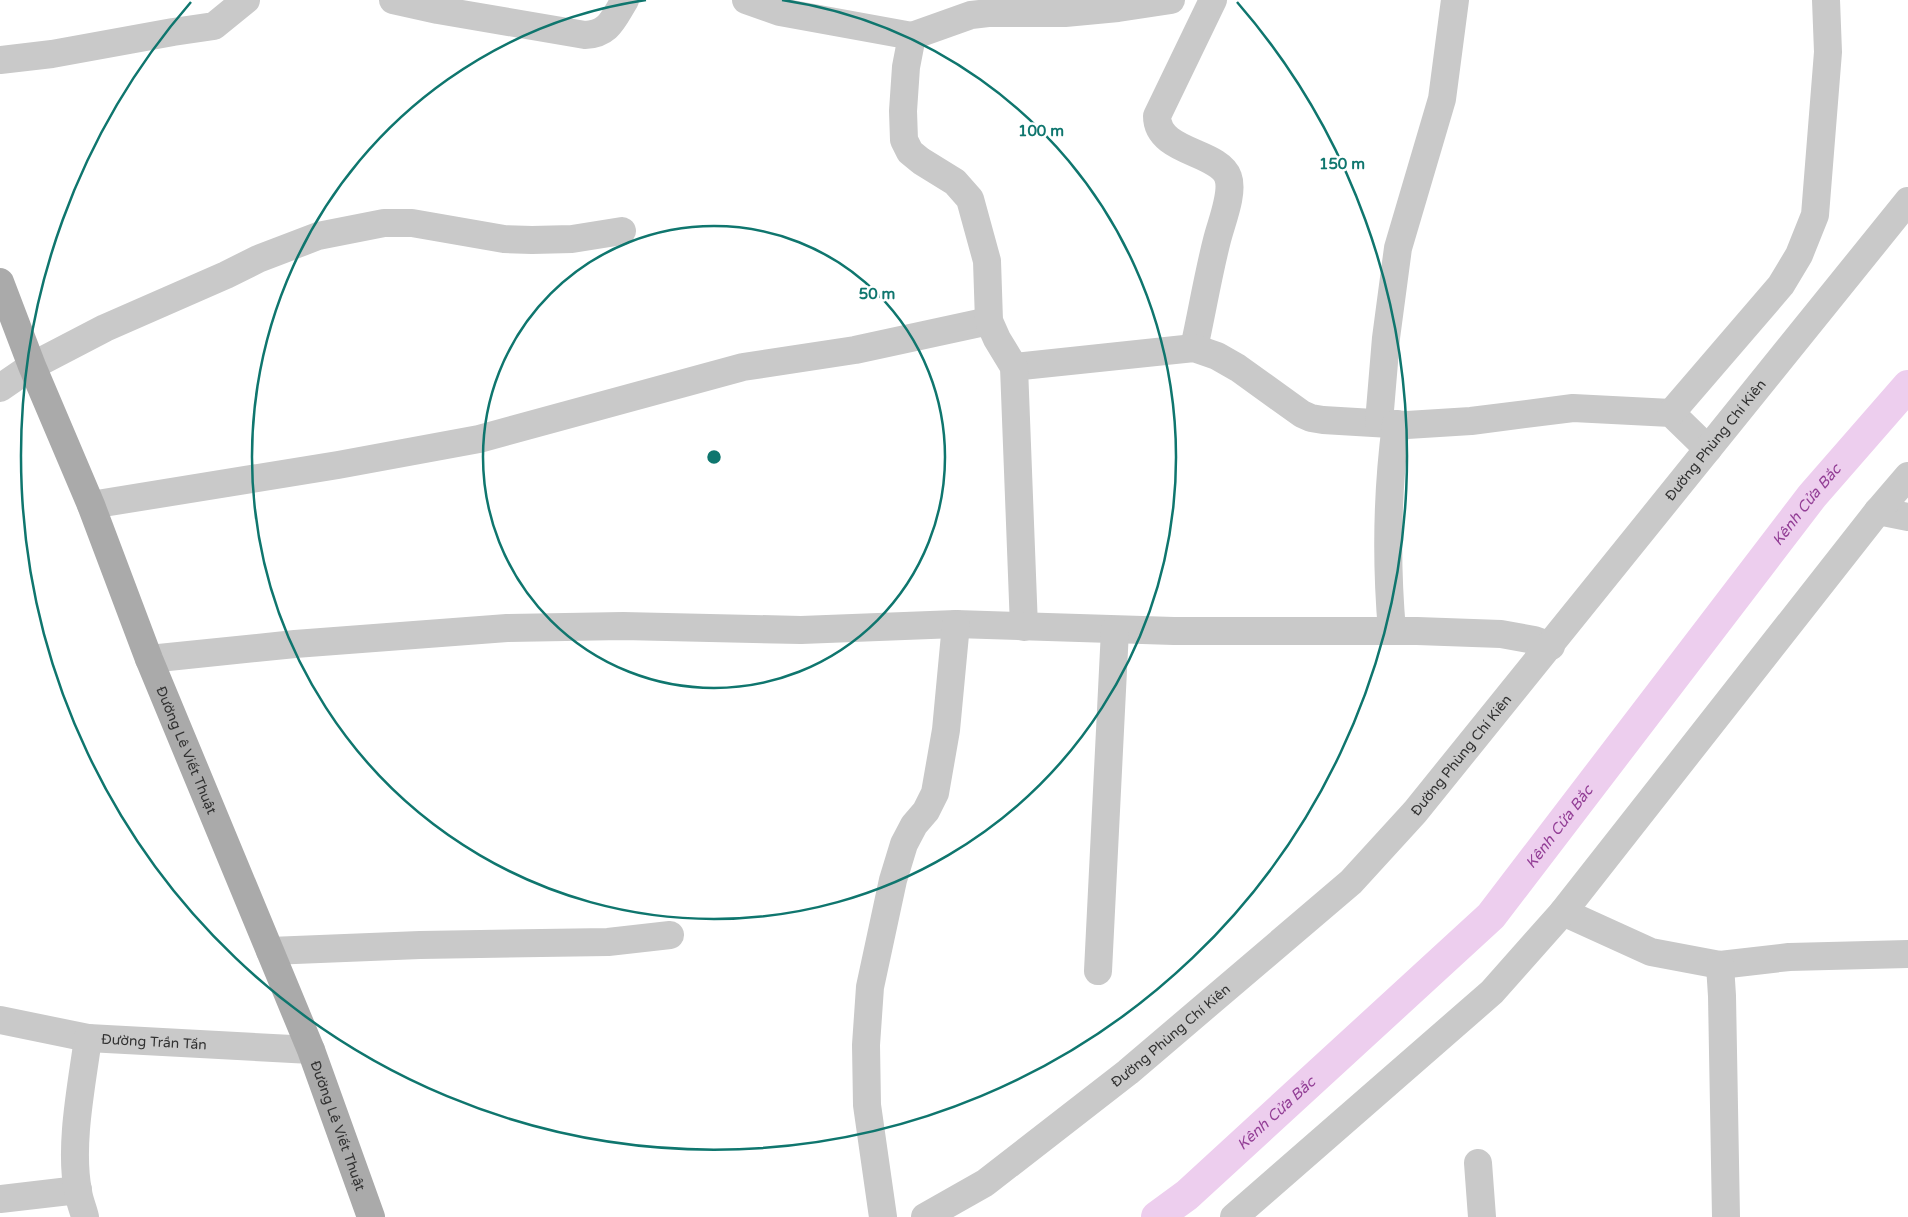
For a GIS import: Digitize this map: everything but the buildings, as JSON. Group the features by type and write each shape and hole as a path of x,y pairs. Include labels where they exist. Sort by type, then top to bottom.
{"main road":[{"name":"Đường Lê Viết Thuật","path":"0,282 32,366 91,505 149,658 311,1050 371,1217"}],"street":[{"path":"0,60 52,54 214,26 246,0"},
{"path":"405,1 585,35 596,35 604,30 625,0"},
{"path":"746,0 780,12 912,36 971,15 988,12 1065,13 1171,0"},
{"path":"1194,348 1230,189 1229,178 1225,170 1218,164 1180,146 1166,137 1160,131 1157,116 1213,0"},
{"path":"1392,631 1389,593 1388,508 1391,459 1387,423 1387,329 1398,248 1442,99 1455,0"},
{"path":"1671,413 1780,285 1799,255 1815,215 1828,52 1826,0"},
{"path":"912,36 906,67 903,111 904,140 910,152 955,182 970,199 987,261 989,321 997,340 1014,367 1024,628"},
{"name":"Đường Phùng Chí Kiên","path":"925,1217 985,1183 1128,1072 1351,882 1415,812 1551,646 1908,202"},
{"path":"0,388 32,366 105,328 258,259 318,236 384,223 412,223 504,238 532,240 572,239 622,232"},
{"path":"91,505 338,465 479,439 743,367 855,350 989,321"},
{"path":"1014,367 1194,348 1217,356 1238,368 1311,418 1387,423 1470,421 1574,408 1671,413 1708,449"},
{"path":"1234,1217 1492,992 1563,912 1878,511 1908,476"},
{"path":"1878,511 1908,517"},
{"path":"883,1217 867,1105 866,1045 870,987 893,880 904,844 914,825 926,811 935,793 946,730 956,624"},
{"path":"149,658 295,644 507,628 623,626 801,630 956,624 1115,630 1392,631 1501,634 1534,640 1551,646"},
{"path":"1098,972 1115,630"},
{"path":"1563,912 1651,952 1720,965 1789,957 1908,954"},
{"path":"270,951 420,945 608,942 670,935"},
{"path":"1720,965 1726,1217"},
{"name":"Đường Trần Tấn","path":"0,1020 88,1038 311,1050"},
{"path":"85,1217 78,1190 75,1161 88,1038"},
{"path":"1478,1163 1482,1217"},
{"path":"0,1199 78,1190"}],"waterway":[{"name":"Kênh Cửa Bắc","path":"1157,1217 1187,1195 1491,916 1812,496 1908,386"}]}
